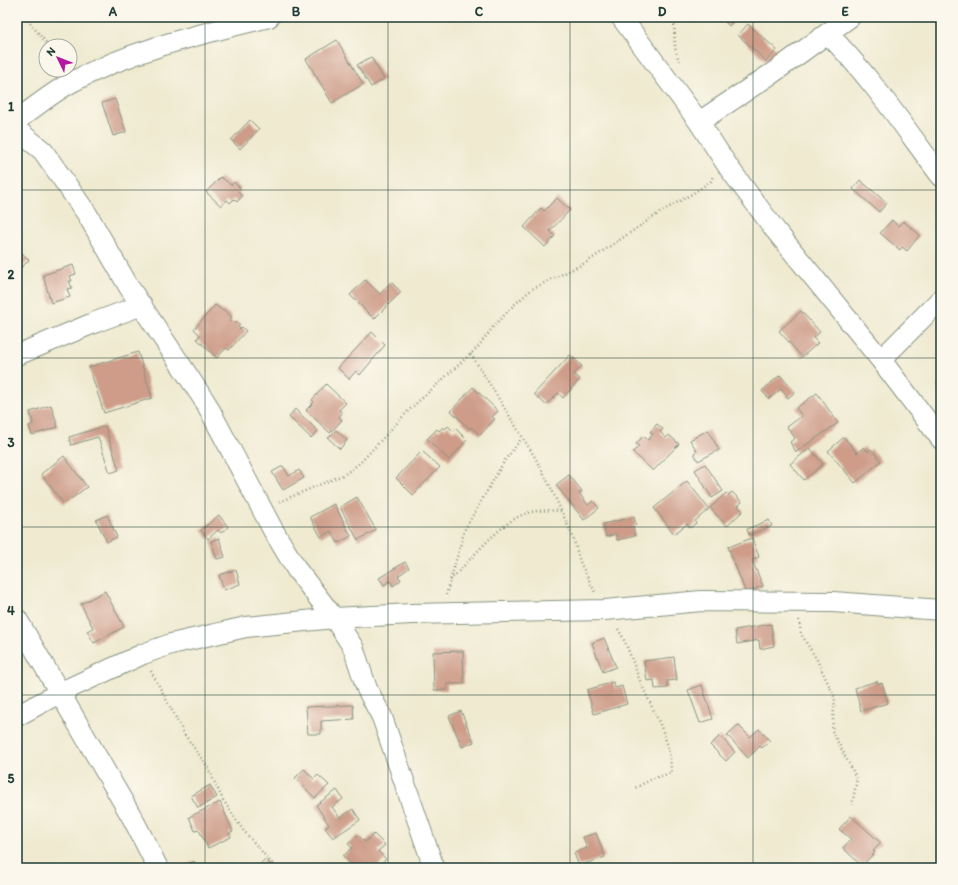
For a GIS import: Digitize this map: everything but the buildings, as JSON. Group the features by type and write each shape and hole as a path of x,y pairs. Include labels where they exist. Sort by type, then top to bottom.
{"street":[{"path":"17,120 71,82 113,62 224,22 269,17"},
{"path":"621,17 699,122 776,231 881,360 941,439"},
{"path":"699,122 774,72 850,17"},
{"path":"828,34 855,61 941,176"},
{"path":"17,130 43,152 87,214 142,305 206,403 297,570 334,618 353,647 367,689 382,717 434,868"},
{"path":"881,360 941,299"},
{"path":"17,355 96,322 142,305"},
{"path":"17,716 61,692 143,654 171,644 246,627 334,618 605,610 701,601 833,602 941,610"},
{"path":"17,619 61,692 133,819 158,868"}],"path":[{"path":"25,17 42,38"},
{"path":"263,510 345,474 360,462 408,411 471,354 515,304 532,289 587,262 659,213 711,181 722,156"},
{"path":"471,354 545,476 573,537 586,575 605,610 624,639 641,684 666,737 671,761 671,773 654,778 633,789"},
{"path":"439,614 465,529 505,460 522,438"},
{"path":"450,581 496,534 514,519 526,513 542,510 561,511"},
{"path":"801,602 799,619 801,634 817,660 835,698 832,731 857,779 852,805"},
{"path":"143,654 169,705 207,766 223,800 242,830 276,868"}]}
